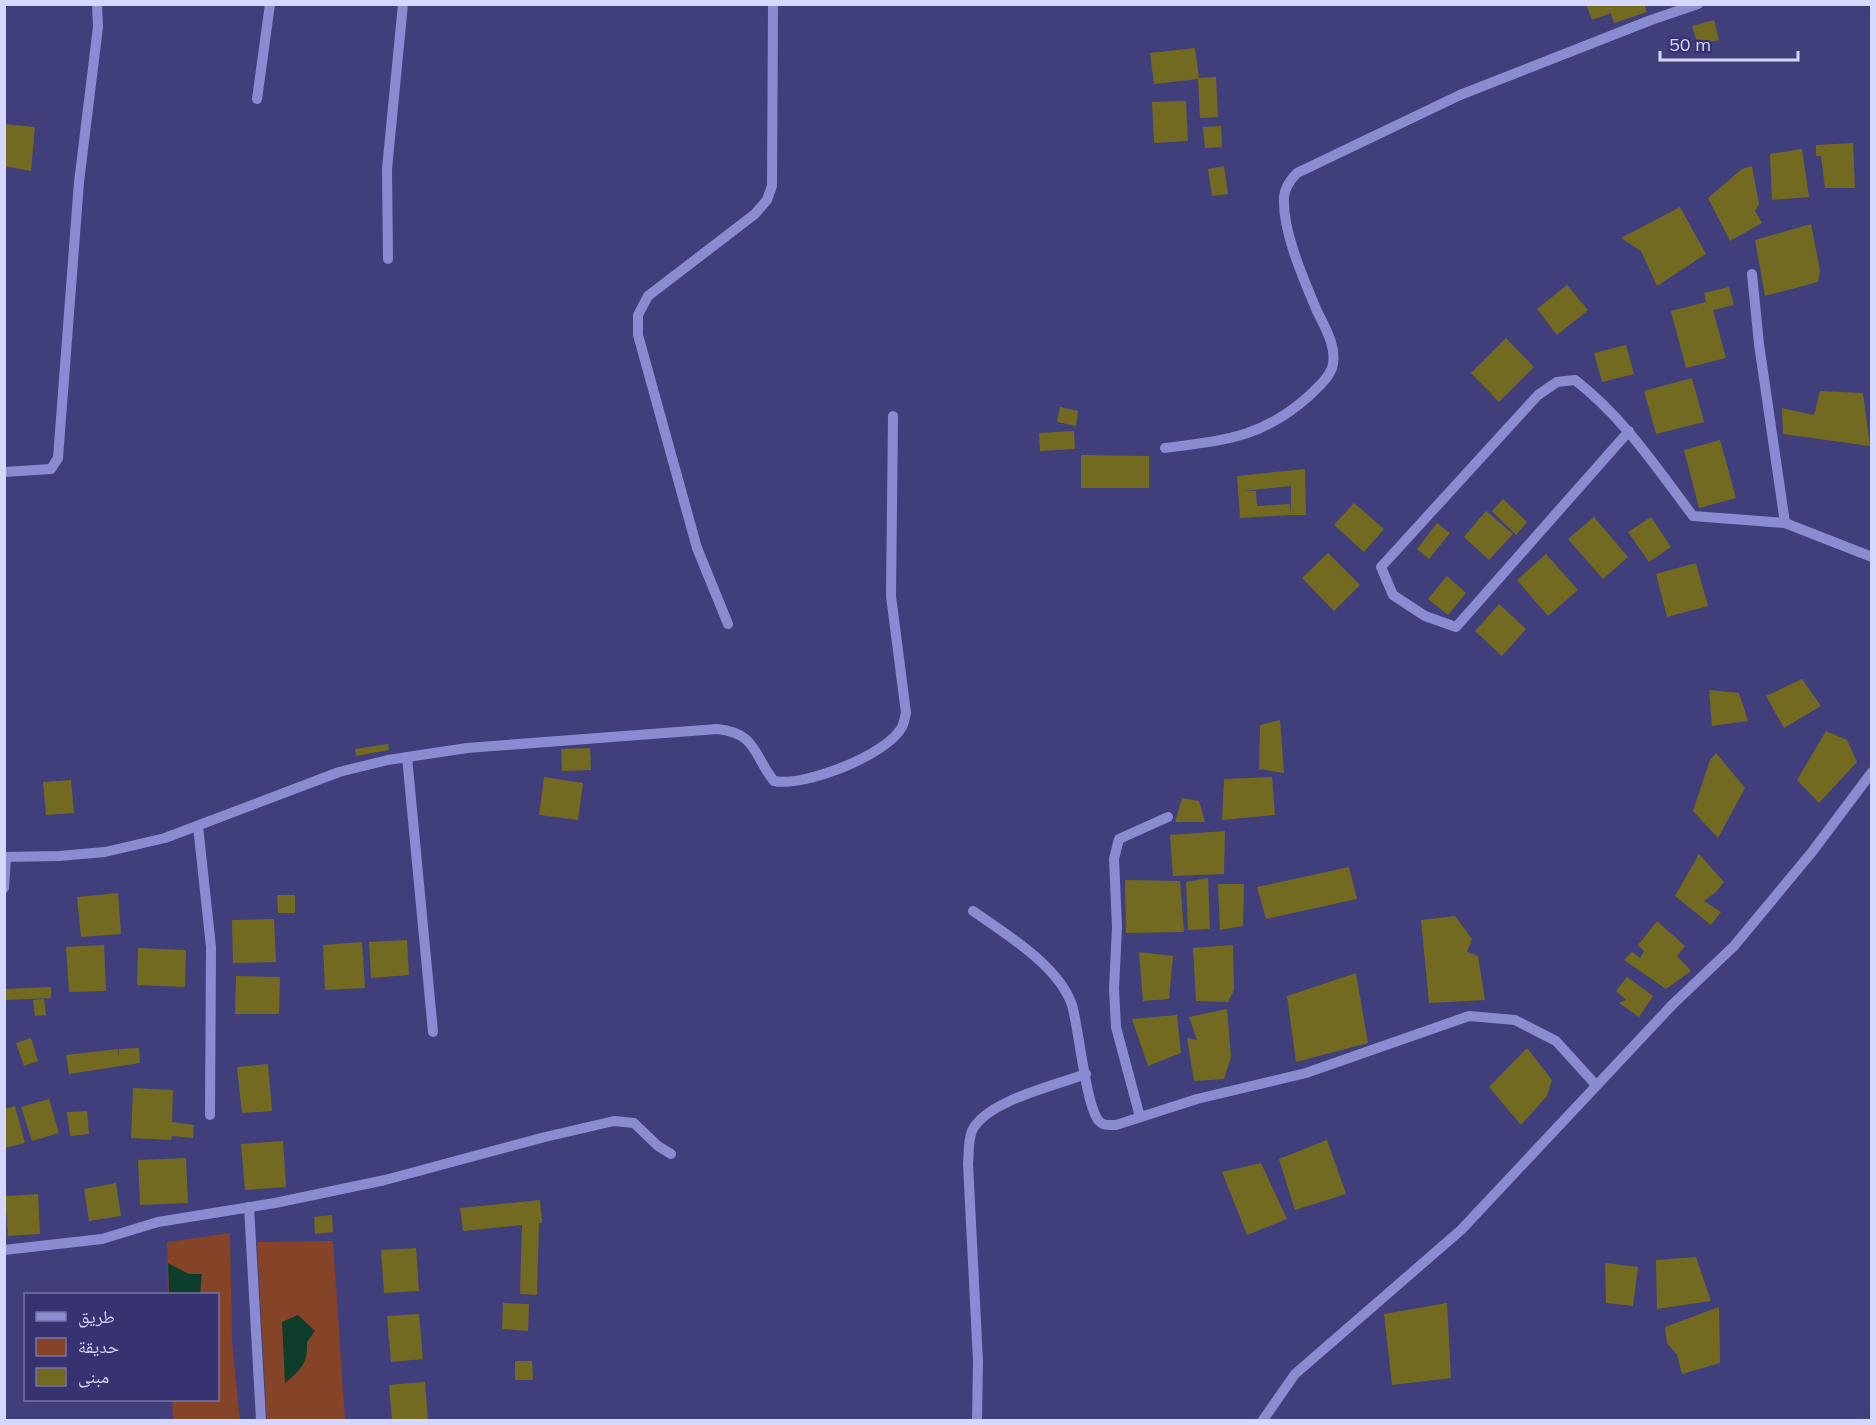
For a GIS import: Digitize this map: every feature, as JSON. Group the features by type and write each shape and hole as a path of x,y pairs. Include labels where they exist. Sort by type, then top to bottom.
{"street":[{"path":"4,471 51,469 58,458 79,182 98,27 97,4"},
{"path":"257,99 270,4"},
{"path":"388,259 387,169 403,4"},
{"path":"728,624 697,548 674,472 638,335 638,315 648,296 755,214 767,200 772,186 773,4"},
{"path":"1166,448 1233,439 1272,424 1292,411 1321,385 1332,368 1333,352 1303,279 1285,215 1284,195 1288,183 1297,173 1460,95 1651,20 1698,4"},
{"path":"1752,274 1760,354 1785,523"},
{"path":"1629,431 1456,627 1425,616 1393,595 1381,567 1538,395 1557,382 1575,380 1599,399 1629,431 1693,516 1704,519 1785,523 1872,557"},
{"path":"4,888 5,856 59,856 105,852 165,838 339,772 467,747 717,729 734,730 747,738 774,781 784,783 835,771 890,739 902,728 906,713 891,596 894,416"},
{"path":"407,757 433,1032"},
{"path":"1263,1420 1295,1374 1461,1230 1596,1085 1734,946 1812,852 1872,772"},
{"path":"1140,1117 1116,1027 1114,989 1117,927 1114,859 1119,839 1168,817"},
{"path":"198,826 211,947 210,1115"},
{"path":"973,911 1018,942 1056,977 1071,1002 1092,1105 1099,1121 1105,1125 1116,1125 1197,1099 1306,1073 1469,1016 1515,1020 1556,1041 1596,1085"},
{"path":"977,1420 978,1361 968,1164 971,1132 981,1117 1006,1103 1086,1074"},
{"path":"4,1250 102,1239 158,1222 249,1207 385,1180 614,1121 634,1123 652,1141 671,1154"},
{"path":"249,1207 261,1420"}],"green space":[{"path":"230,1233 232,1342 240,1420 173,1420 172,1401 219,1401 219,1293 168,1293 167,1242"},
{"path":"333,1241 345,1420 267,1420 257,1242"}],"shaded area":[{"path":"168,1263 189,1274 202,1274 200,1293 169,1293"},
{"path":"298,1315 315,1331 307,1342 305,1361 285,1383 282,1322"}],"building":[{"path":"1586,4 1644,4 1647,12 1614,23 1611,13 1592,20"},
{"path":"1714,20 1719,40 1698,45 1692,26"},
{"path":"1195,48 1199,78 1216,77 1218,117 1200,118 1198,79 1154,84 1150,53"},
{"path":"1186,101 1188,141 1154,143 1152,102"},
{"path":"4,124 35,127 31,171 4,166"},
{"path":"1221,126 1222,147 1205,148 1203,127"},
{"path":"1853,143 1855,188 1825,188 1821,156 1816,156 1816,145"},
{"path":"1802,149 1809,197 1772,200 1770,154"},
{"path":"1224,166 1228,194 1212,196 1208,169"},
{"path":"1752,166 1759,204 1755,211 1762,223 1730,241 1708,198 1742,169"},
{"path":"1680,207 1706,254 1657,286 1641,251 1621,238"},
{"path":"1811,224 1820,271 1818,282 1765,296 1755,240"},
{"path":"1567,285 1588,310 1557,335 1537,309"},
{"path":"1729,287 1734,305 1713,310 1726,358 1686,368 1671,311 1706,302 1704,293"},
{"path":"1506,338 1534,367 1499,402 1471,373"},
{"path":"1626,345 1634,374 1602,382 1594,353"},
{"path":"1692,378 1704,422 1656,434 1644,391"},
{"path":"1820,391 1863,393 1870,446 1783,434 1782,408 1814,415"},
{"path":"1060,407 1078,411 1076,426 1057,422"},
{"path":"1074,431 1075,449 1040,451 1039,433"},
{"path":"1720,440 1736,498 1699,508 1684,450"},
{"path":"1081,455 1149,456 1149,488 1081,488"},
{"path":"1305,469 1306,515 1240,518 1237,476","holes":["1291,486 1291,515 1290,504 1257,506 1256,491 1243,491"]},
{"path":"1503,499 1527,522 1516,535 1492,511"},
{"path":"1354,503 1384,529 1364,552 1334,525"},
{"path":"1486,511 1513,534 1489,560 1464,537"},
{"path":"1594,517 1628,557 1603,579 1568,539"},
{"path":"1651,517 1671,547 1649,562 1628,532"},
{"path":"1437,523 1450,533 1429,559 1417,549"},
{"path":"1328,553 1360,585 1334,611 1302,578"},
{"path":"1546,554 1578,590 1548,616 1517,580"},
{"path":"1696,563 1708,606 1667,617 1656,574"},
{"path":"1447,576 1466,593 1448,615 1428,599"},
{"path":"1499,604 1526,629 1502,656 1475,631"},
{"path":"1802,679 1821,706 1784,728 1766,696"},
{"path":"1709,690 1739,693 1748,721 1712,726"},
{"path":"1280,720 1284,773 1259,769 1260,725"},
{"path":"1826,731 1847,740 1857,762 1819,803 1797,780"},
{"path":"388,744 389,750 356,756 355,749"},
{"path":"590,748 591,770 562,771 561,749"},
{"path":"1716,753 1745,788 1718,838 1693,811 1710,760"},
{"path":"544,777 583,783 578,820 539,815"},
{"path":"1272,777 1275,815 1222,820 1224,779"},
{"path":"71,780 74,813 46,815 43,782"},
{"path":"1182,798 1199,801 1205,822 1175,822"},
{"path":"1225,831 1224,874 1173,876 1170,835"},
{"path":"1699,854 1724,882 1704,901 1721,912 1711,925 1675,896"},
{"path":"1349,867 1357,899 1266,919 1257,887"},
{"path":"1208,878 1210,929 1188,930 1186,882"},
{"path":"1125,880 1180,881 1184,932 1126,933"},
{"path":"1218,884 1244,884 1243,926 1220,930"},
{"path":"118,893 121,934 81,937 77,897"},
{"path":"277,895 295,895 295,913 278,913"},
{"path":"1455,916 1472,939 1467,952 1478,956 1485,1000 1429,1003 1421,920"},
{"path":"274,919 276,962 233,963 232,920"},
{"path":"1657,921 1685,946 1677,956 1691,971 1666,989 1624,960 1632,952 1640,958 1644,951 1638,945"},
{"path":"407,940 409,975 371,978 369,942"},
{"path":"362,942 365,988 325,990 323,945"},
{"path":"104,945 106,991 69,992 66,947"},
{"path":"1233,945 1234,990 1228,1002 1196,1001 1193,948"},
{"path":"138,948 186,950 185,987 137,985"},
{"path":"1139,952 1173,956 1169,999 1143,1001"},
{"path":"1356,973 1368,1043 1296,1062 1287,996"},
{"path":"236,976 280,977 279,1014 235,1014"},
{"path":"1627,977 1653,996 1639,1017 1619,1003 1626,1000 1616,991"},
{"path":"51,987 51,998 5,1000 5,989"},
{"path":"44,999 46,1015 35,1016 33,1000"},
{"path":"1227,1009 1231,1057 1224,1079 1194,1081 1187,1038 1197,1040 1189,1017"},
{"path":"1177,1015 1181,1053 1148,1066 1132,1019"},
{"path":"31,1038 38,1061 24,1066 16,1043"},
{"path":"139,1048 140,1063 69,1074 66,1055 118,1049 119,1057 119,1049"},
{"path":"1527,1048 1552,1080 1547,1096 1521,1125 1489,1087"},
{"path":"268,1064 272,1111 242,1113 237,1067"},
{"path":"133,1088 173,1090 172,1122 194,1125 193,1138 172,1136 171,1140 131,1138"},
{"path":"49,1099 59,1133 32,1141 21,1107"},
{"path":"15,1106 25,1143 4,1148 4,1109"},
{"path":"87,1111 89,1134 70,1136 67,1112"},
{"path":"1327,1140 1346,1194 1295,1210 1279,1159"},
{"path":"283,1141 286,1187 245,1190 241,1144"},
{"path":"186,1158 188,1203 140,1205 138,1160"},
{"path":"1261,1163 1287,1219 1247,1235 1222,1172"},
{"path":"116,1183 121,1216 89,1221 84,1189"},
{"path":"38,1194 40,1234 8,1236 5,1196"},
{"path":"540,1200 542,1223 539,1223 537,1295 520,1294 522,1225 463,1231 460,1208"},
{"path":"332,1215 333,1232 315,1234 314,1217"},
{"path":"416,1248 419,1291 384,1293 381,1250"},
{"path":"1696,1257 1711,1301 1657,1309 1656,1260"},
{"path":"1605,1263 1638,1267 1633,1306 1606,1303"},
{"path":"503,1303 529,1304 528,1331 502,1329"},
{"path":"1447,1303 1451,1378 1392,1385 1384,1314"},
{"path":"1719,1307 1720,1363 1682,1374 1677,1355 1667,1343 1665,1327"},
{"path":"419,1314 423,1359 391,1362 387,1316"},
{"path":"515,1361 532,1361 533,1380 515,1380"},
{"path":"425,1382 428,1420 392,1420 389,1385"}]}
